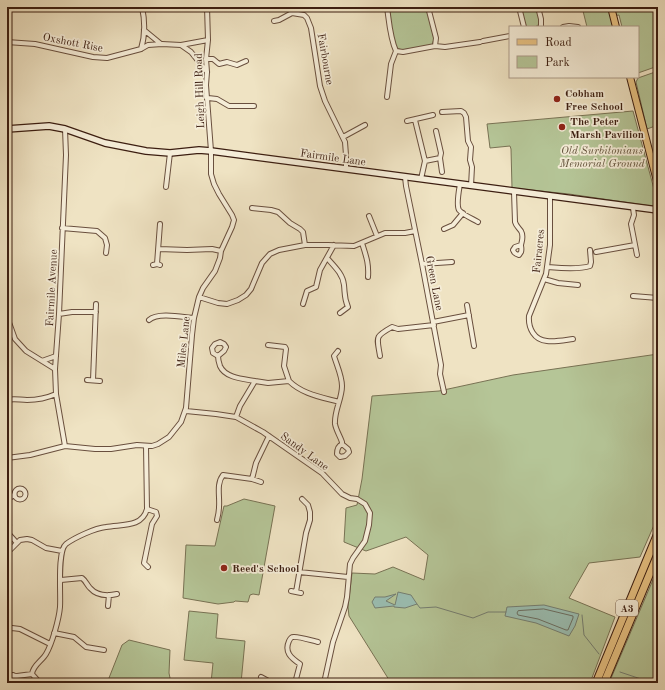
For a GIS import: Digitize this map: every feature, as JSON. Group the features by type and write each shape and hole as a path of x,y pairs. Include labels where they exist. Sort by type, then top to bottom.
{"highway":[{"name":"A3","path":"596,683 658,533"},
{"name":"A3","path":"604,683 658,554"}],"main road":[{"path":"611,7 616,26"},
{"path":"630,78 658,185"}],"street":[{"path":"141,49 144,30 142,7"},
{"name":"Leigh Hill Road","path":"207,7 208,40 206,86 211,151"},
{"path":"387,7 392,38 396,51 391,64 388,97"},
{"path":"428,7 436,38 435,46"},
{"path":"519,7 524,26"},
{"path":"538,7 541,26"},
{"name":"Fairbourne","path":"274,21 292,13 304,15 307,18 311,28 320,86 328,107 345,142 346,169"},
{"path":"144,30 162,44"},
{"path":"396,51 403,52 435,46 446,47 509,36"},
{"name":"Oxshott Rise","path":"7,42 35,44 93,57 107,58 148,46 162,44 181,45 208,40"},
{"path":"181,45 191,52 207,72"},
{"path":"206,59 213,59 219,64 227,62 236,65 246,61"},
{"path":"208,98 217,98 229,106 254,106"},
{"path":"442,112 461,111 466,117 468,141 471,147 471,186"},
{"path":"407,121 433,115"},
{"path":"415,120 425,161 421,179"},
{"path":"343,137 365,125"},
{"name":"Fairmile Lane","path":"7,129 49,126 105,143 146,152 170,153 199,150 211,151 633,208 658,210"},
{"name":"Fairmile Avenue","path":"65,130 66,155 55,369 56,394 66,446"},
{"path":"436,131 441,153 440,158 442,172"},
{"name":"Miles Lane","path":"7,458 30,455 66,446 111,449 137,445 152,446 168,437 181,422 186,411 194,318 199,297 203,288 215,271 221,251 234,220 214,184 211,174 211,151"},
{"path":"166,187 170,153"},
{"path":"425,161 440,158"},
{"name":"Green Lane","path":"405,177 442,365 440,374 444,392"},
{"path":"460,184 459,209 478,222"},
{"path":"514,192 515,222 522,232 523,237 521,245"},
{"name":"Fairacres","path":"550,196 550,245 548,267 530,316 530,329 541,340 548,342 573,339"},
{"path":"252,208 278,212 290,223 304,232 305,245"},
{"path":"633,208 634,215 632,224 637,255"},
{"path":"444,229 453,225 463,213"},
{"path":"369,216 377,236"},
{"path":"157,265 157,230 160,224"},
{"path":"62,228 97,231 105,238 107,245 106,253"},
{"path":"199,297 218,303 227,304 238,300 246,295 251,289 262,263 270,254 279,250 305,245 354,246 362,244 385,233 406,233 415,231"},
{"path":"362,244 368,262 368,276"},
{"path":"596,252 635,245"},
{"path":"303,304 307,291 316,287 320,270 334,246"},
{"path":"158,249 212,249 221,251"},
{"path":"590,250 590,266"},
{"path":"327,258 338,269 344,283 345,300 348,307 340,313"},
{"path":"422,264 452,262"},
{"path":"548,267 596,267"},
{"path":"544,279 558,283 578,285"},
{"path":"633,296 658,298"},
{"path":"93,380 96,304"},
{"path":"467,305 474,346"},
{"path":"59,314 72,312 96,312"},
{"path":"149,320 152,317 166,315 194,318"},
{"path":"380,356 378,342 379,336 382,332 392,327 398,329 468,316"},
{"path":"7,317 15,339 26,351 55,369"},
{"path":"473,340 478,340"},
{"path":"268,345 285,347 284,366 288,381 294,386 304,392 339,402"},
{"path":"338,352 334,356 342,381 342,390 335,424 342,444"},
{"path":"42,361 56,356"},
{"path":"218,356 220,367 225,373 231,376 268,383 288,381"},
{"path":"87,380 100,381"},
{"path":"236,418 240,406 255,381"},
{"path":"7,400 43,399 56,394"},
{"name":"Sandy Lane","path":"186,411 236,418 263,432 322,473 342,494 365,504 370,513 365,541 350,564 345,607 333,642 324,682"},
{"path":"252,479 256,463 270,436"},
{"path":"32,674 32,670 46,654 54,633 60,608 62,551 64,546 92,531 105,527 138,522 145,514 147,509 146,446"},
{"path":"217,520 219,507 218,492 220,478 223,474 261,482"},
{"path":"7,497 14,495"},
{"path":"296,592 306,533 310,520 308,505 302,499"},
{"path":"147,509 156,512 157,516 152,522 144,563 148,567"},
{"path":"212,514 218,513"},
{"path":"7,532 17,543"},
{"path":"7,553 20,540 27,539 32,540 46,548 62,551"},
{"path":"299,572 348,577"},
{"path":"61,580 82,578 95,592 103,595 117,594"},
{"path":"108,606 109,595"},
{"path":"7,630 12,628 20,628 50,644"},
{"path":"54,633 74,638 86,647 104,650"},
{"path":"295,683 300,664 291,658 287,652 290,638 293,637 318,642"},
{"path":"98,649 99,642"},
{"path":"7,674 17,676 32,674"},
{"path":"32,674 40,683"},
{"path":"12,682 13,675"},
{"path":"261,677 272,683"},
{"path":"324,682 330,683"}],"green space":[{"path":"389,7 427,7 434,39 432,45 402,50 398,49 392,34"},
{"path":"520,7 537,7 540,20 538,25 527,26"},
{"path":"582,7 645,7 645,9 654,7 656,17 658,17 658,66 639,73 639,26 622,26 619,15 612,16 614,26 587,26"},
{"path":"658,71 658,125 647,129 636,82 639,78"},
{"name":"Old Surbitonians Memorial Ground","path":"633,111 658,207 569,194 512,188 510,146 490,148 487,124"},
{"path":"658,354 658,516 640,557 589,563 569,598 615,617 590,683 391,683 349,616 348,607 352,573 375,574 393,567 424,580 428,555 406,537 366,551 344,542 346,508 357,505 362,479 372,396 439,391 513,375"},
{"path":"244,499 275,506 259,595 250,595 248,602 235,601 218,604 183,598 186,545 215,546 224,506"},
{"path":"658,568 658,683 609,683"},
{"path":"189,611 218,614 216,638 245,641 241,683 211,683 213,663 184,660"},
{"path":"129,640 170,650 169,673 171,683 107,683 122,645"}],"water":[{"path":"398,592 411,595 417,604 405,608 394,606 375,608 372,602 375,597 385,597 396,594 386,601 395,605"},
{"path":"544,605 579,614 575,626 569,636 536,623 505,616 507,607"}],"waterway":[{"path":"417,604 420,608 436,607 473,618 488,612 506,612"},
{"path":"582,615 584,635 599,654"},
{"path":"620,672 653,683"}],"place":[{"name":"Cobham Free School","path":"557,99"},
{"name":"The Peter Marsh Pavilion","path":"562,127"},
{"name":"Reed's School","path":"224,568"}]}
